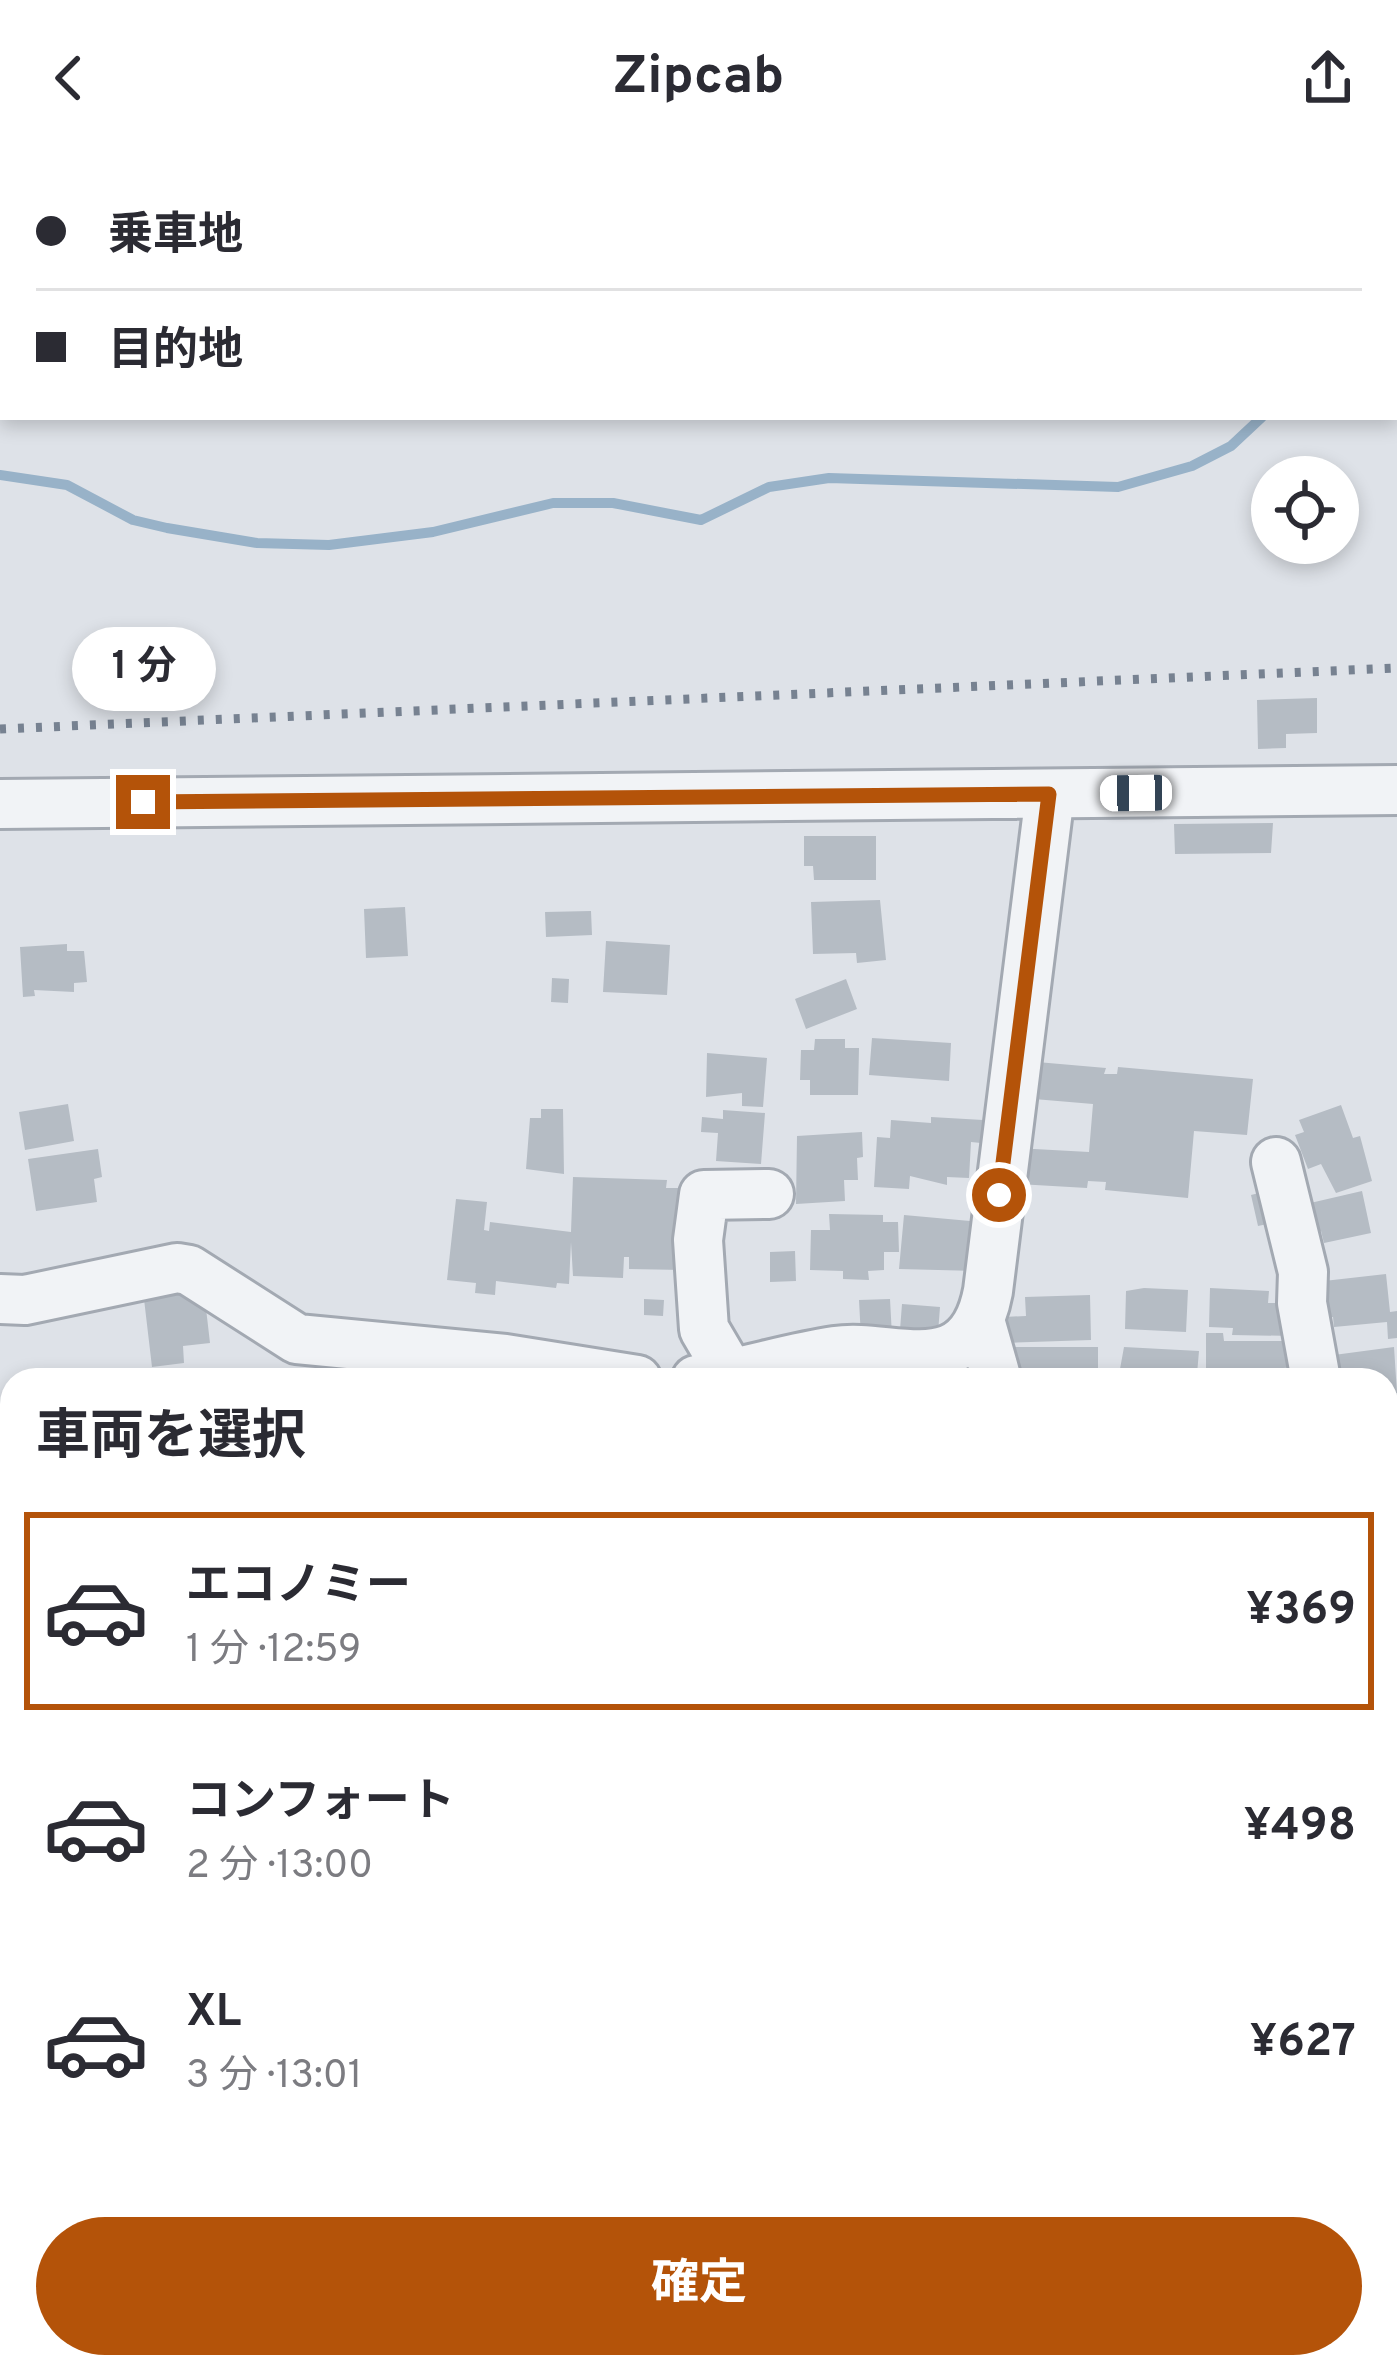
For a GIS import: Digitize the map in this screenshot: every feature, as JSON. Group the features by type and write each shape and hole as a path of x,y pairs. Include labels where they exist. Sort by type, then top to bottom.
{"street":[{"path":"0,804 1397,790"},
{"path":"755,1368 839,1350 902,1358 945,1349 973,1332 980,1320 988,1291 1049,794"},
{"path":"1276,1162 1303,1273 1302,1303 1314,1368"},
{"path":"711,1368 698,1240 704,1195 769,1194"},
{"path":"0,1299 25,1300 177,1268 189,1270 297,1339 562,1368"},
{"path":"980,1320 994,1368"}],"building":[{"path":"1317,698 1317,733 1286,734 1286,748 1258,749 1257,700"},
{"path":"1273,823 1271,853 1175,854 1174,824"},
{"path":"804,836 876,836 876,880 814,880 813,866 804,866"},
{"path":"880,900 886,960 857,963 856,953 813,954 811,902"},
{"path":"405,907 408,956 366,958 364,909"},
{"path":"591,911 592,935 546,937 545,912"},
{"path":"606,941 670,945 667,995 603,992"},
{"path":"67,944 67,951 84,951 87,982 74,983 74,992 34,990 35,996 23,997 20,947"},
{"path":"552,978 569,979 568,1003 551,1002"},
{"path":"846,979 857,1009 806,1029 795,999"},
{"path":"872,1038 951,1043 949,1081 869,1075"},
{"path":"815,1039 845,1039 845,1048 859,1048 858,1095 810,1095 810,1080 800,1080 801,1050 814,1050"},
{"path":"707,1053 767,1058 763,1107 742,1106 742,1093 706,1097"},
{"path":"1037,1062 1106,1068 1104,1074 1117,1074 1118,1067 1253,1079 1247,1135 1194,1131 1188,1198 1105,1190 1106,1182 1088,1181 1087,1188 1018,1184 1016,1148 1089,1152 1093,1104 1034,1099"},
{"path":"68,1104 74,1141 25,1150 19,1112"},
{"path":"1341,1105 1353,1138 1360,1136 1372,1181 1336,1193 1321,1164 1308,1169 1295,1135 1304,1132 1299,1120"},
{"path":"541,1109 563,1109 564,1174 526,1169 530,1118 541,1118"},
{"path":"723,1110 765,1113 761,1164 716,1161 718,1133 701,1132 702,1117 723,1119"},
{"path":"931,1117 983,1120 981,1143 971,1142 969,1178 947,1177 947,1185 910,1176 909,1189 874,1187 877,1137 890,1138 891,1120 931,1123"},
{"path":"862,1132 858,1180 844,1180 845,1201 796,1204 797,1136"},
{"path":"98,1149 102,1177 94,1179 97,1202 36,1211 28,1159"},
{"path":"573,1177 667,1180 666,1188 685,1188 683,1270 629,1269 629,1257 624,1257 623,1278 573,1276 571,1242 569,1284 557,1283 556,1288 496,1281 495,1295 475,1293 476,1283 447,1280 456,1199 487,1202 484,1230 489,1231 490,1222 571,1232"},
{"path":"1279,1188 1286,1220 1258,1226 1251,1195"},
{"path":"1362,1191 1371,1233 1324,1243 1321,1231 1312,1232 1306,1204"},
{"path":"829,1214 883,1215 883,1222 898,1222 899,1252 884,1252 884,1270 868,1271 869,1280 843,1279 843,1271 810,1270 811,1230 830,1230"},
{"path":"904,1215 981,1222 977,1271 899,1269"},
{"path":"795,1251 796,1281 770,1282 770,1252"},
{"path":"1386,1274 1390,1312 1397,1311 1397,1338 1388,1339 1387,1322 1334,1327 1333,1317 1327,1318 1324,1281"},
{"path":"1210,1288 1269,1291 1268,1303 1295,1303 1294,1336 1232,1335 1233,1328 1209,1327"},
{"path":"1188,1290 1186,1332 1125,1329 1126,1291"},
{"path":"204,1291 210,1343 183,1346 184,1363 152,1367 144,1299"},
{"path":"1090,1295 1091,1340 1004,1343 1004,1317 1026,1316 1025,1297"},
{"path":"644,1299 664,1300 663,1316 644,1315"},
{"path":"890,1299 892,1336 861,1338 859,1300"},
{"path":"902,1304 940,1307 938,1333 900,1330"},
{"path":"1206,1333 1223,1333 1224,1341 1299,1341 1299,1367 1206,1368"},
{"path":"1006,1347 1098,1347 1098,1368 1011,1368"},
{"path":"1124,1347 1199,1351 1198,1368 1120,1368"},
{"path":"1394,1347 1395,1368 1335,1368 1334,1355"}],"waterway":[{"path":"0,475 67,485 133,520 167,528 257,543 329,545 433,532 553,503 613,503 701,520 769,487 829,478 1118,487 1192,466 1231,446 1259,420"}],"railway":[{"path":"0,729 1397,668"}],"route":[{"path":"143,802 1049,794 999,1195"}]}
